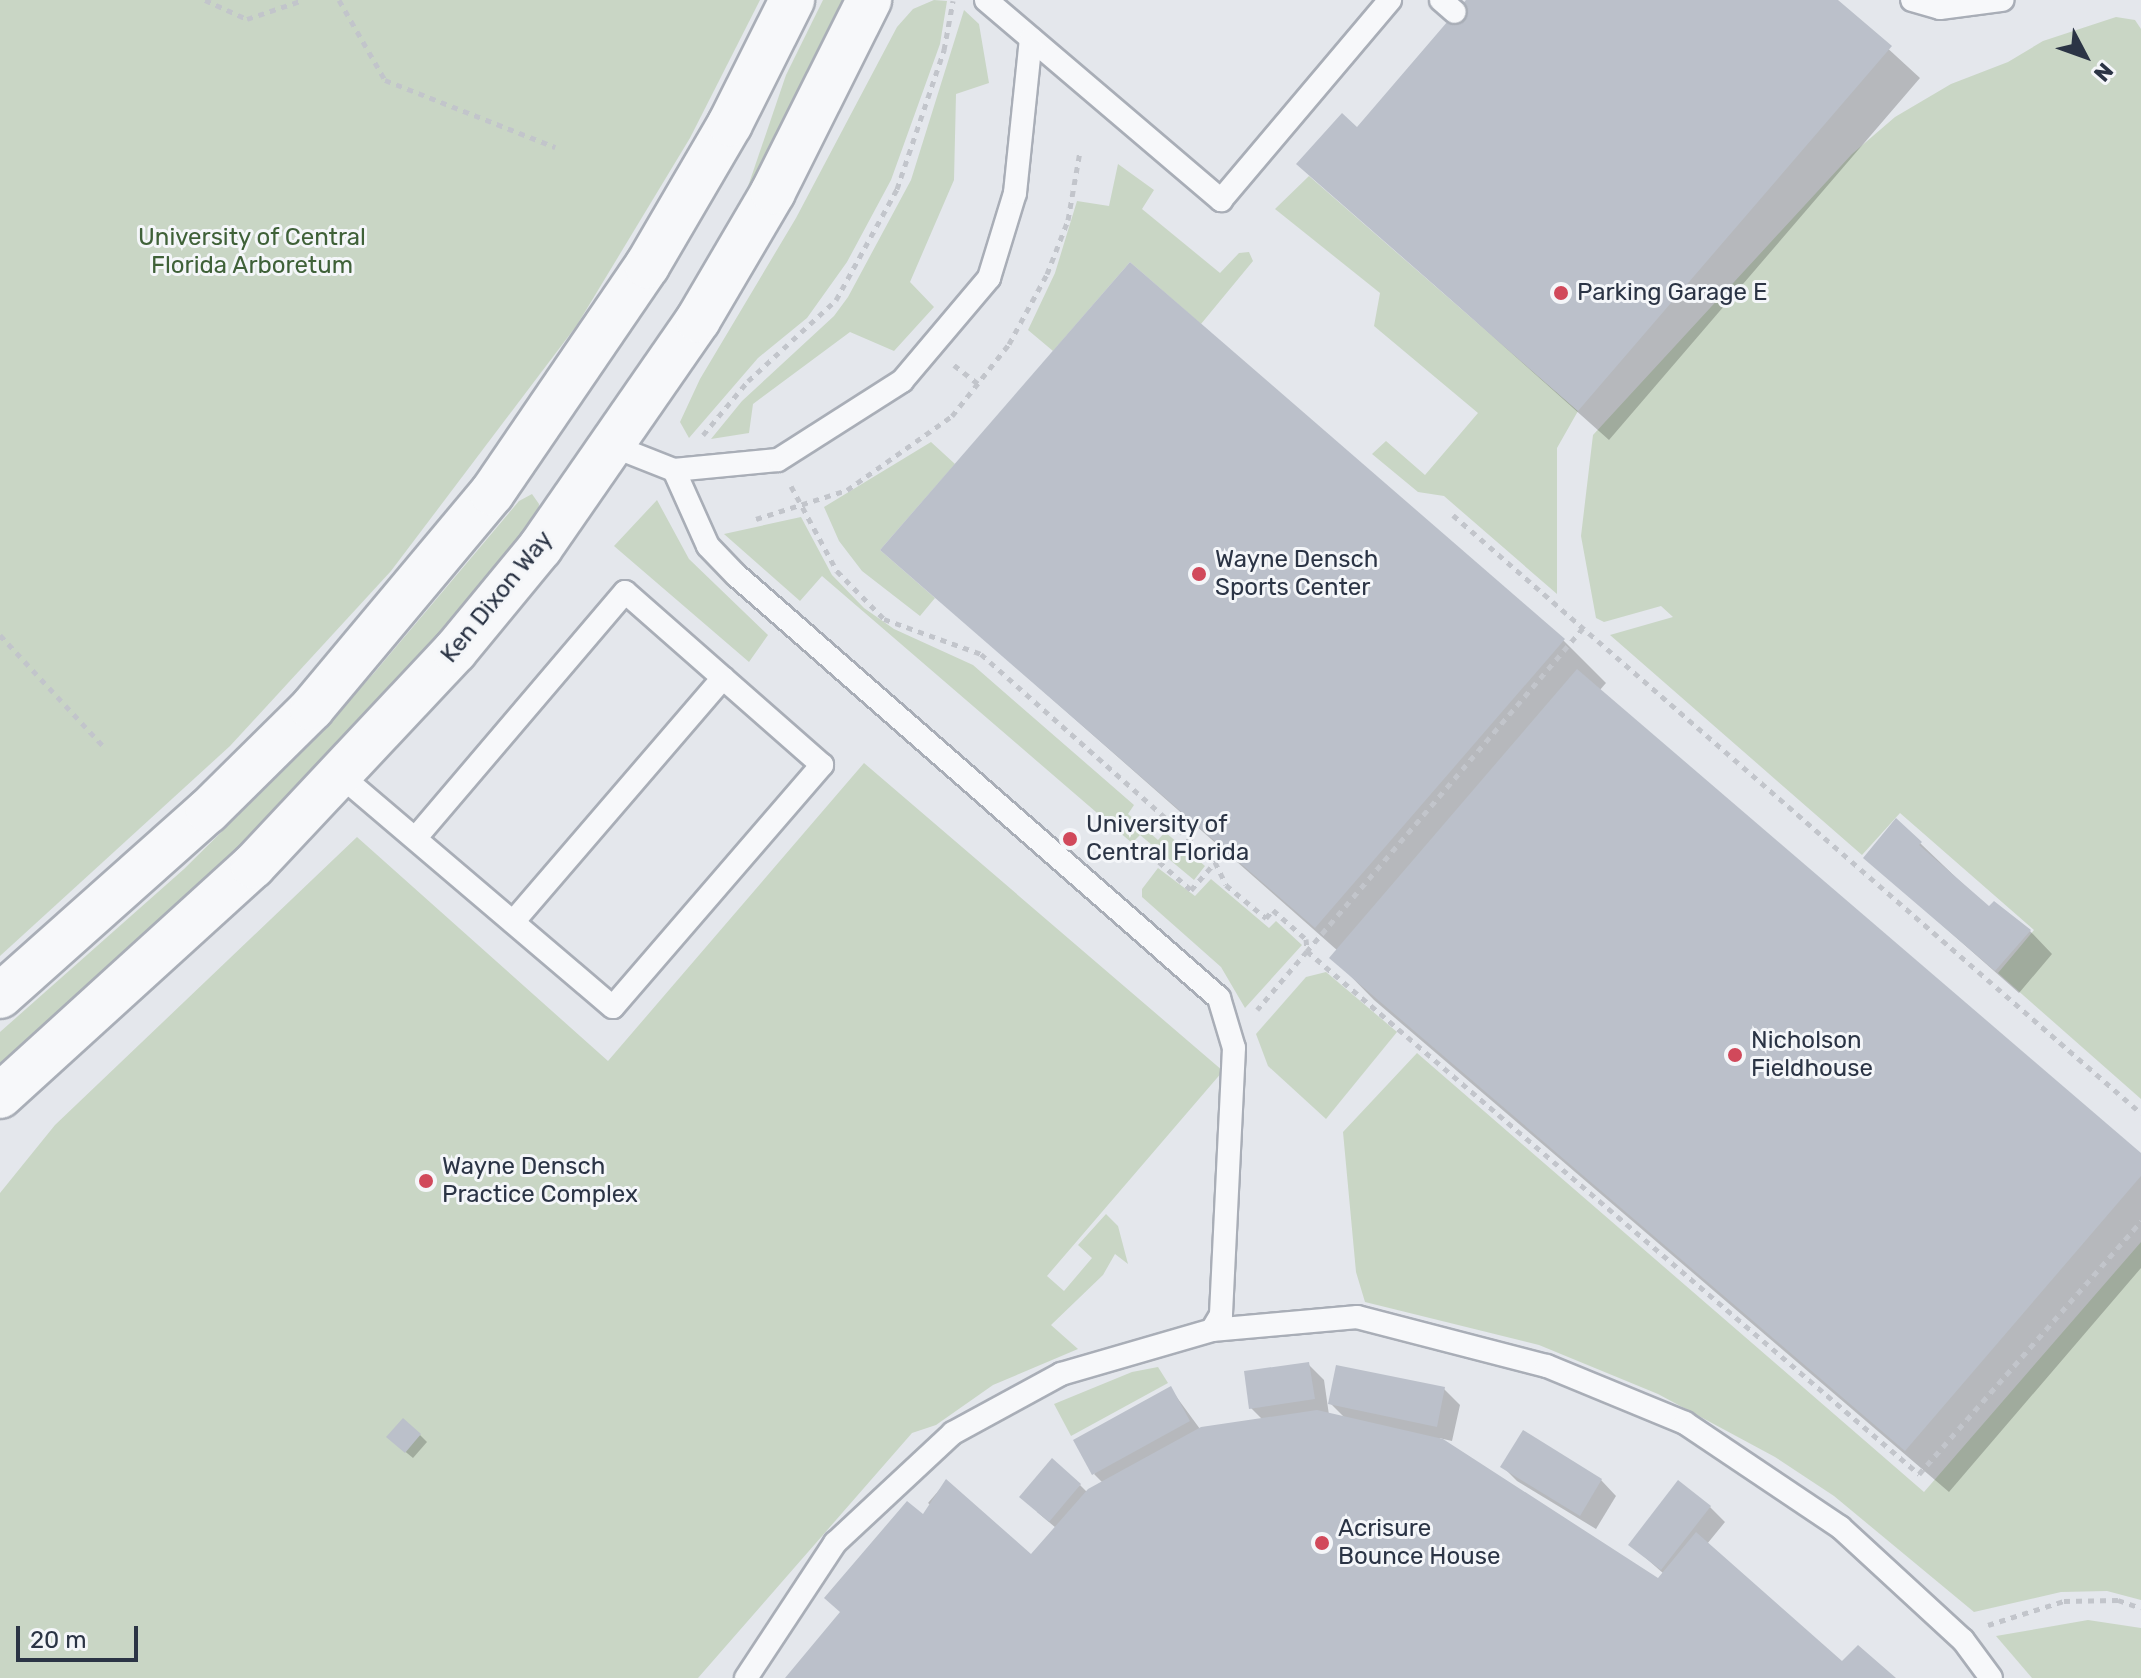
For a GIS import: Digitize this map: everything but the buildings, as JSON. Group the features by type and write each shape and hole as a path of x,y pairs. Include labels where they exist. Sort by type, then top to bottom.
{"street":[{"path":"0,996 208,811 312,708 403,604 555,408 730,124 792,0"},
{"name":"Ken Dixon Way","path":"0,1096 253,866 455,651 613,446 698,320 773,192 869,0"},
{"path":"555,408 613,446"}],"lane":[{"path":"986,0 1221,200 1390,0"},
{"path":"1912,0 1940,8 2002,0"},
{"path":"613,446 674,470 778,460 902,381 989,278 1015,193 1031,39"},
{"path":"674,470 708,546 736,575 1219,998 1234,1048 1221,1315 1212,1330"},
{"path":"340,775 613,1007 822,765 625,592 416,838"},
{"path":"513,922 723,678"},
{"path":"746,1678 835,1543 953,1433 1061,1374 1212,1330 1357,1317 1547,1366 1685,1423 1840,1527 1963,1640 1991,1678"}],"path":[{"path":"205,0 247,19 303,0"},
{"path":"339,0 385,80 555,147"},
{"path":"703,435 748,381 836,300 897,189 944,50 954,0"},
{"path":"778,460 837,571 884,619 981,654 1215,862 1226,885 1266,918 1273,910 1306,939 1307,951 1919,1474 2141,1221"},
{"path":"1453,515 2141,1113"},
{"path":"1229,1029 1252,1017 1583,628"},
{"path":"0,635 103,746"},
{"path":"1141,846 1191,890 1215,862"},
{"path":"1963,1640 2004,1616 2064,1601 2118,1600 2141,1608"}],"green space":[{"name":"University of Central Florida Arboretum","path":"0,0 760,0 690,138 577,325 391,571 230,746 0,956"},
{"path":"823,0 847,0 741,207 786,75"},
{"path":"934,0 947,1 940,44 891,180 847,262 807,318 758,358 689,438 680,422 700,379 796,218 897,27 913,9"},
{"path":"964,10 979,24 989,83 956,94 954,180 910,282 934,307 894,351 850,332 753,404 749,433 711,439 742,401 834,316 848,297 911,180"},
{"path":"2116,17 2135,20 2141,29 2141,1099 1998,973 2034,930 1900,813 1862,855 1610,635 1673,617 1661,606 1604,622 1596,618 1581,536 1593,435 1852,154 1895,117 1951,84 2008,62 2043,41"},
{"path":"1118,164 1154,190 1142,209 1220,273 1239,253 1249,252 1253,261 1201,324 1130,262 1053,351 1028,330 1055,273 1077,201 1109,206"},
{"path":"1309,176 1578,411 1557,448 1557,594 1444,496 1418,492 1372,454 1386,441 1425,475 1478,413 1374,326 1380,293 1275,209"},
{"path":"931,442 955,464 880,550 935,598 920,616 862,571 839,541 824,507"},
{"path":"532,494 539,504 538,516 440,636 283,806 0,1069 0,1032 184,869 281,773 374,673 519,501"},
{"path":"657,500 689,559 768,635 749,662 614,546"},
{"path":"801,517 832,575 864,608 894,629 973,665 1134,805 1128,814 1158,840 1165,832 1205,866 1194,880 1140,835 1132,843 822,576 800,601 724,534"},
{"name":"Wayne Densch Practice Complex","path":"864,763 1223,1071 1047,1276 1064,1291 1092,1258 1078,1245 1106,1214 1118,1226 1128,1264 1115,1254 1103,1275 1051,1325 1078,1349 993,1385 936,1425 912,1433 698,1678 0,1678 0,1193 55,1125 357,837 608,1061"},
{"path":"1158,868 1195,896 1211,879 1269,928 1276,921 1302,945 1245,1008 1221,967 1142,897 1142,889"},
{"path":"1326,972 1397,1032 1326,1119 1268,1066 1256,1034 1306,977"},
{"path":"1417,1053 1924,1492 2141,1242 2141,1600 2107,1591 2061,1592 1974,1612 1834,1496 1775,1457 1658,1394 1539,1345 1365,1302 1356,1272 1343,1132"},
{"path":"1158,1367 1168,1383 1071,1436 1054,1404 1132,1372"},
{"path":"2088,1620 2141,1628 2141,1678 2032,1678 1996,1636"}],"place":[{"name":"Parking Garage E","path":"1561,293"},
{"name":"Wayne Densch Sports Center","path":"1199,574"},
{"name":"University of Central Florida","path":"1070,839"},
{"name":"Nicholson Fieldhouse","path":"1735,1055"},
{"name":"Wayne Densch Practice Complex","path":"426,1181"},
{"name":"Acrisure Bounce House","path":"1322,1543"}]}
